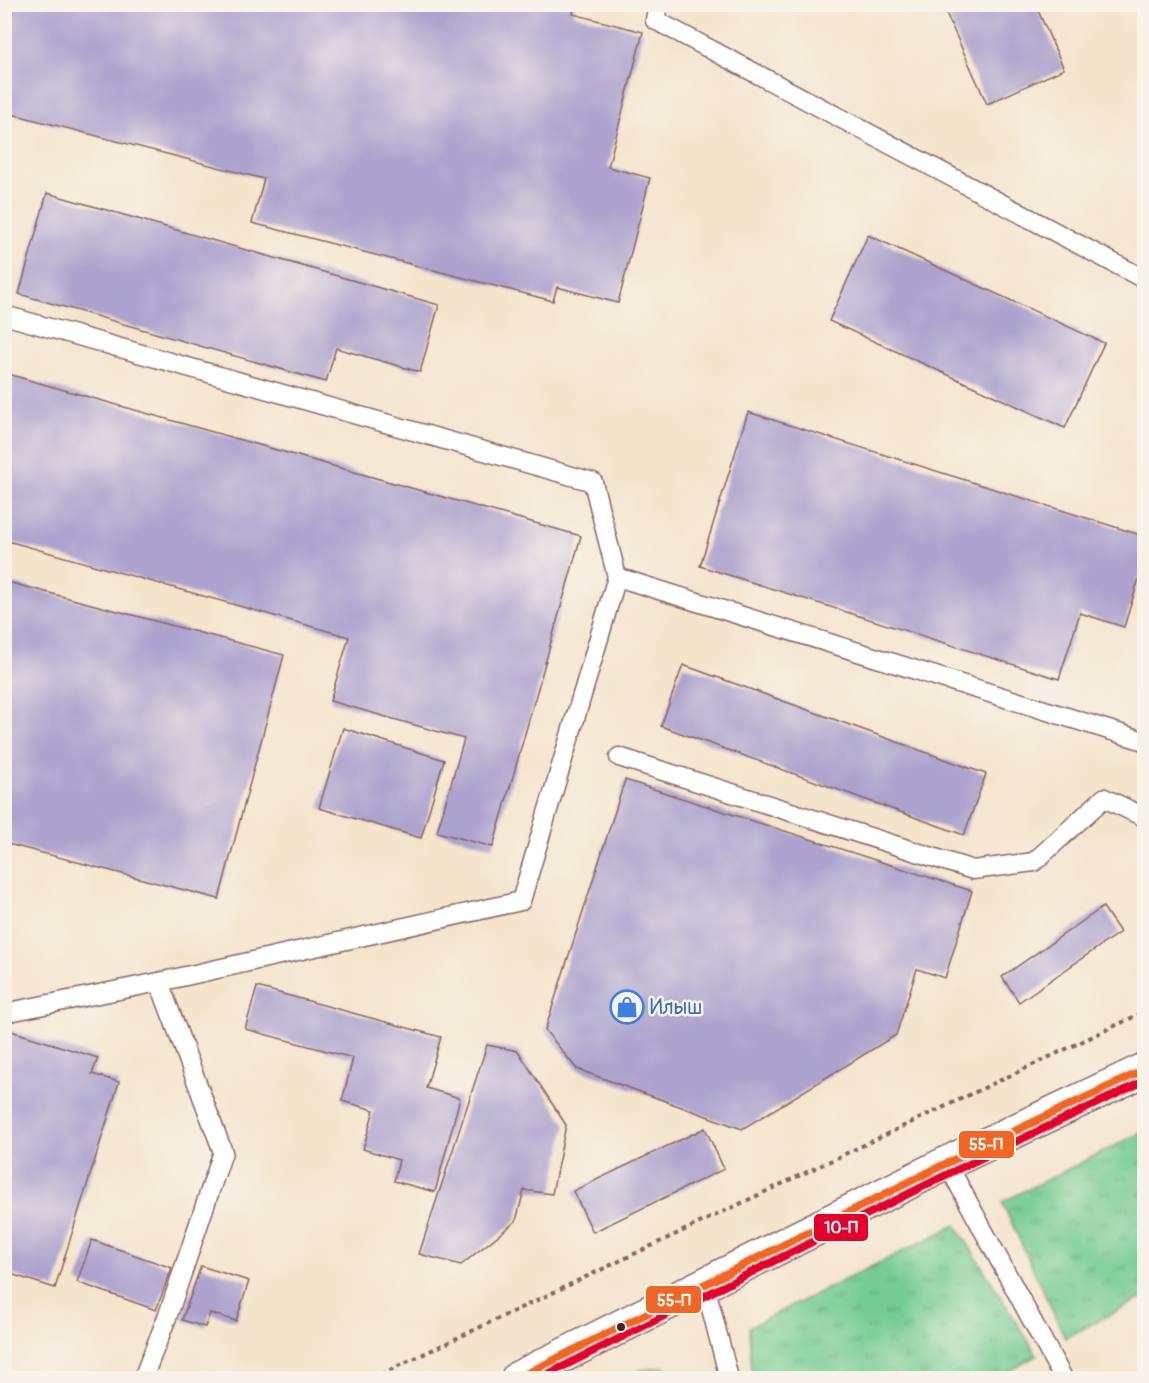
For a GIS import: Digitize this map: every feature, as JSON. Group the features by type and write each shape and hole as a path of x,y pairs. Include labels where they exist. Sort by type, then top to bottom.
{"main road":[{"path":"518,1378 947,1163 1144,1070"}],"lane":[{"path":"658,4 655,20 1144,279"},
{"path":"4,315 593,482 617,577 521,902 159,982 4,1013"},
{"path":"617,577 1144,741"},
{"path":"619,757 973,870 1034,862 1104,798 1144,817"},
{"path":"143,1378 168,1315 223,1152 159,982"},
{"path":"947,1163 1063,1378"},
{"path":"705,1285 729,1378"}],"path":[{"path":"373,1378 1144,1011"}],"green space":[{"path":"1144,1131 1144,1297 1065,1338 1002,1202"},
{"path":"956,1225 1037,1355 998,1378 752,1378 749,1327"},
{"path":"664,1367 680,1378 625,1378 641,1370"}],"building":[{"path":"4,4 575,4 573,14 643,32 608,167 650,178 618,303 557,287 553,301 252,223 264,179 4,112"},
{"path":"942,4 1035,4 1064,69 987,104"},
{"path":"47,193 439,305 420,372 336,348 326,382 19,294"},
{"path":"868,235 1104,343 1065,428 829,321"},
{"path":"4,373 581,536 493,847 437,832 464,739 330,701 349,637 4,540"},
{"path":"748,412 1144,536 1144,562 1124,627 1080,613 1059,679 700,566"},
{"path":"4,581 284,655 219,899 4,843"},
{"path":"683,665 986,774 964,835 661,726"},
{"path":"343,728 444,760 421,838 319,808"},
{"path":"625,780 972,891 945,978 917,969 896,1035 742,1129 577,1069 545,1030"},
{"path":"1103,907 1120,932 1019,1002 1002,977"},
{"path":"257,987 441,1037 426,1088 460,1098 435,1192 394,1181 399,1160 363,1149 374,1110 342,1101 353,1058 245,1029"},
{"path":"11,1031 98,1058 92,1074 119,1082 55,1288 4,1272 4,1053"},
{"path":"487,1045 518,1051 566,1125 552,1194 524,1190 516,1221 461,1265 419,1254"},
{"path":"705,1128 724,1169 593,1232 573,1191"},
{"path":"92,1240 172,1268 156,1310 77,1282"},
{"path":"201,1266 249,1281 236,1321 210,1313 205,1327 182,1320"}],"transit line":[{"name":"55-П","path":"518,1378 947,1163 1144,1070"},
{"name":"10-П","path":"540,1378 952,1172 1144,1081"}],"place":[{"name":"Илыш","path":"627,1007"}]}
